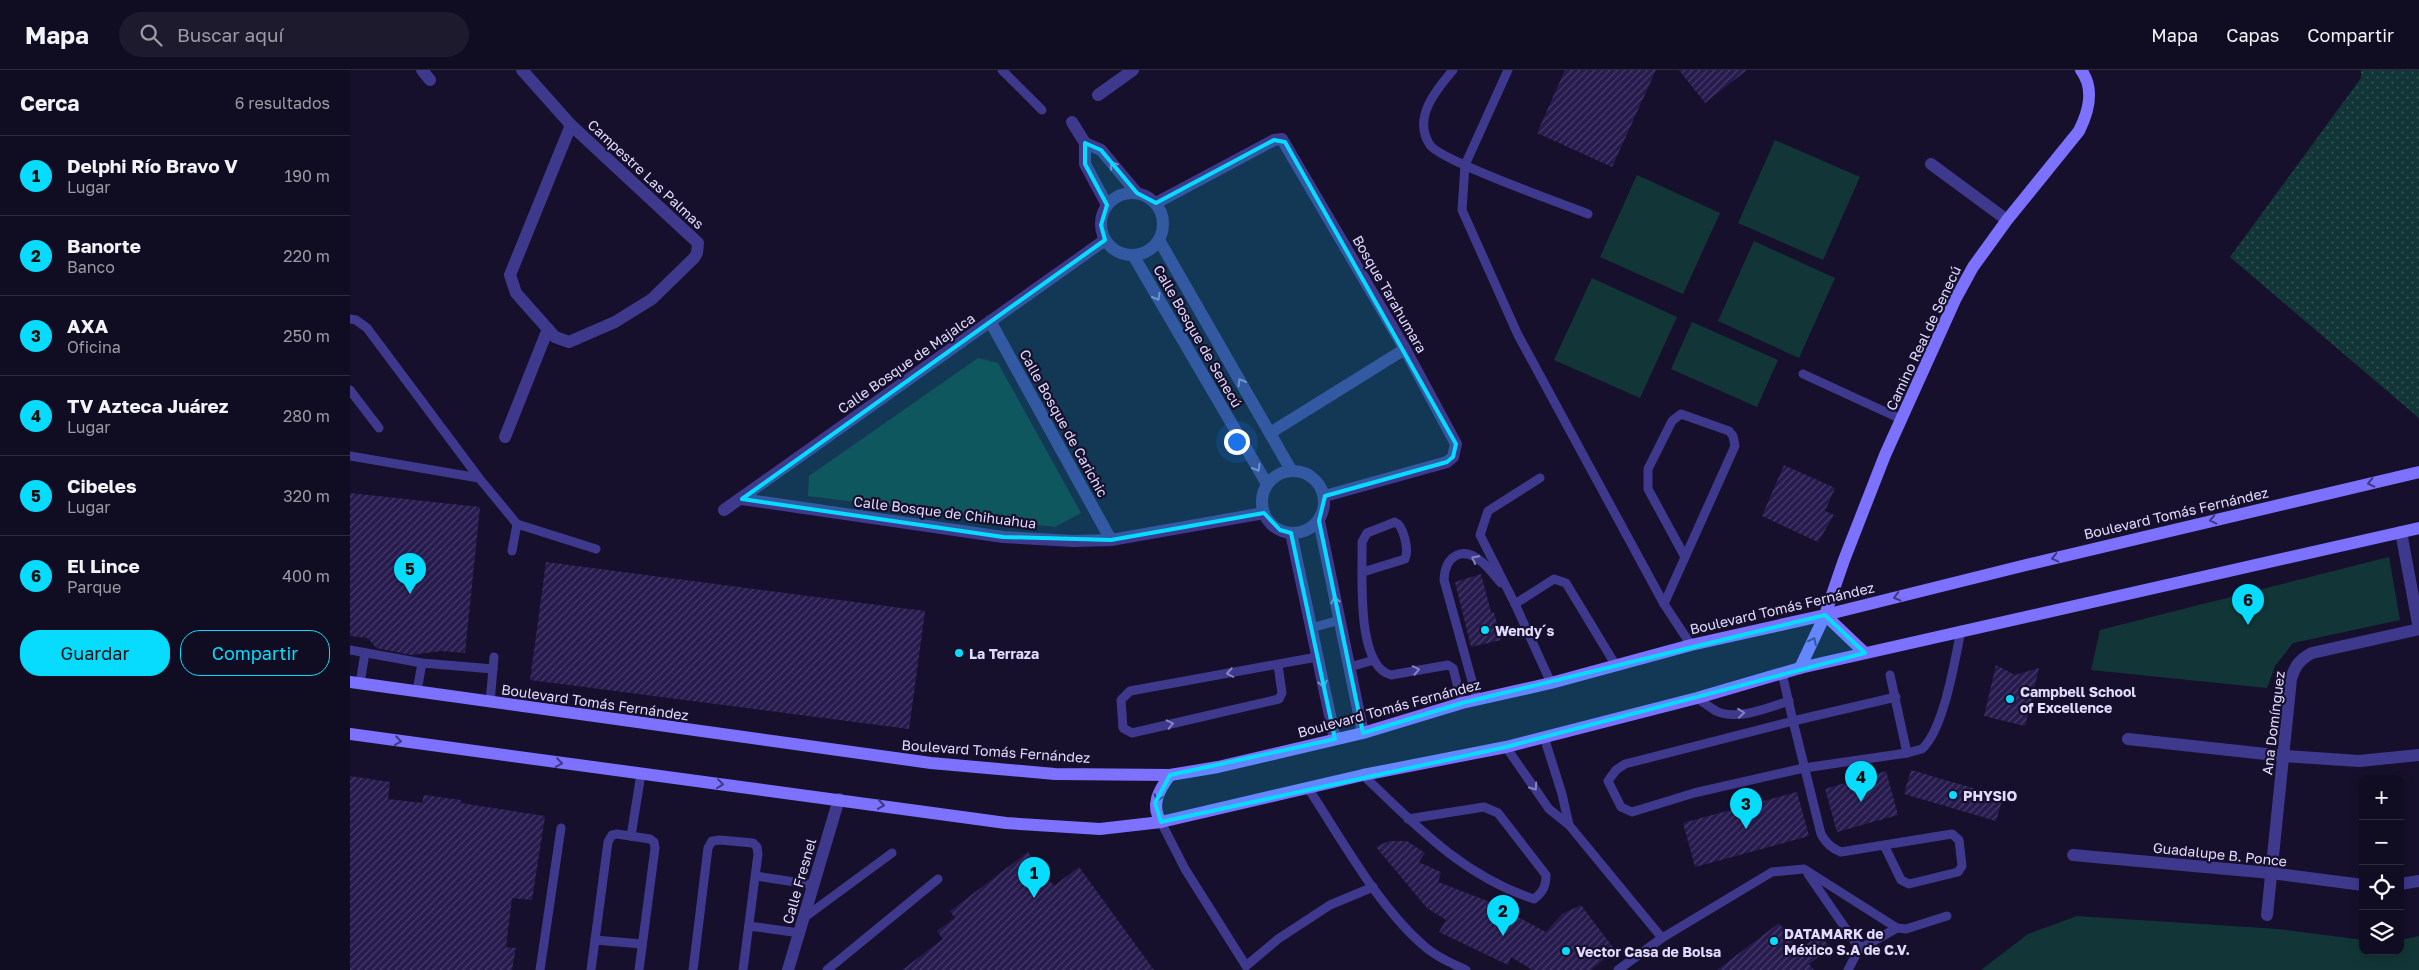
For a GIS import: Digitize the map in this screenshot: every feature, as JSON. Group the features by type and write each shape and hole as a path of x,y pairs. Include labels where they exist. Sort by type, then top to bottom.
{"main road":[{"name":"Camino Real de Senecú","path":"1800,668 1825,615 1844,560 1902,419 1955,300 1974,267 2007,220 2078,131 2085,119 2089,93 2087,79 2081,70"},
{"name":"Boulevard Tomás Fernández","path":"355,683 931,763 1055,774 1170,775 1335,740 1462,702 1551,683 1691,644 1825,615 2026,565 2419,472"},
{"path":"350,734 1006,823 1100,829 1161,822 1363,775 1506,747 1697,698 1800,668 2419,528"},
{"path":"1825,615 1865,653"},
{"path":"1161,822 1155,809 1155,803 1162,785 1170,775"}],"street":[{"name":"Campestre Las Palmas","path":"522,70 571,125 696,240 698,248 694,258 652,299 615,322 569,342 559,339 548,329 516,293 510,275 571,125"},
{"path":"1098,95 1126,72"},
{"path":"1072,122 1084,143 1085,164 1107,205"},
{"name":"Bosque Tarahumara","path":"1156,203 1274,140 1282,139 1405,349 1456,444 1453,457 1447,462 1325,496"},
{"path":"1084,143 1101,150 1137,193"},
{"path":"1931,164 2007,220"},
{"path":"1137,193 1147,196 1156,203 1163,219 1163,230 1159,240 1152,249 1142,254 1122,254 1112,248 1105,240 1101,225 1102,215 1107,205 1120,195 1137,193"},
{"name":"Calle Bosque de Majalca","path":"724,510 1105,240"},
{"name":"Calle Bosque de Senecú","path":"1159,240 1291,470"},
{"name":"Calle Bosque de Senecú","path":"1132,255 1267,484"},
{"name":"Calle Bosque de Carichic","path":"990,321 1111,540"},
{"path":"505,437 548,329"},
{"path":"1270,433 1405,349"},
{"path":"1291,470 1302,471 1316,479 1325,496 1325,507 1319,521 1311,528 1302,532 1290,533 1275,526 1264,513 1262,503 1267,484 1275,476 1291,470"},
{"name":"Calle Bosque de Chihuahua","path":"742,499 1003,537 1073,541 1111,540 1264,513"},
{"path":"1319,521 1363,733"},
{"path":"2401,532 2419,629"},
{"path":"1290,533 1335,740"},
{"name":"Ana Domínguez","path":"2267,915 2291,679 2296,666 2302,658 2312,653 2419,629"},
{"path":"2128,738 2284,756 2359,761 2419,755"},
{"name":"Calle Fresnel","path":"788,970 839,800"},
{"name":"Guadalupe B. Ponce","path":"2073,855 2271,873 2359,884"},
{"path":"2404,883 2419,881"}],"lane":[{"path":"1002,70 1042,110"},
{"path":"1452,70 1427,104 1424,127 1430,146 1466,166 1588,214"},
{"path":"1508,70 1466,166 1462,210 1518,335 1664,604 1691,644"},
{"path":"350,319 367,328 479,478 517,524 596,548"},
{"path":"1803,374 1902,419"},
{"path":"350,390 379,428"},
{"path":"1664,604 1735,446 1733,436 1729,431 1681,414 1672,421 1648,469 1647,476 1648,489 1685,557"},
{"path":"350,456 479,478"},
{"path":"1540,478 1488,510 1480,535 1515,604 1551,683"},
{"path":"1363,572 1405,559 1407,554 1400,525 1395,522 1367,533 1362,542 1362,608 1374,660 1382,671 1391,675 1448,664 1453,668 1462,702"},
{"path":"512,552 517,524"},
{"path":"1477,699 1444,580 1444,570 1450,559 1456,555 1473,556 1482,562 1509,592"},
{"path":"1515,604 1554,579 1566,583 1615,664"},
{"path":"1311,628 1340,620"},
{"path":"1896,698 1793,721 1625,764 1616,770 1608,781 1621,807 1632,812 1694,793 1804,768 1922,749 1935,732 1962,630"},
{"path":"350,650 422,662 492,668"},
{"path":"355,683 365,653"},
{"path":"490,702 494,657"},
{"path":"1278,665 1282,693 1279,699 1132,733 1123,728 1122,700 1130,691 1317,657"},
{"path":"1350,667 1374,660"},
{"path":"417,691 422,662"},
{"path":"1782,673 1804,768 1826,843 1841,852 1884,845 1952,834 1959,840 1962,866 1958,872 1909,884 1901,880 1884,845"},
{"path":"1890,674 1907,752"},
{"path":"1697,698 1717,711 1726,714 1753,712 1789,701"},
{"path":"1544,737 1562,794 1568,825"},
{"path":"1506,747 1549,809 1568,825 1662,938"},
{"path":"631,836 641,774"},
{"path":"1363,775 1408,818 1441,848 1477,874 1510,891 1534,899 1542,893 1546,875 1498,813 1490,808 1484,807 1408,818"},
{"path":"1308,788 1374,887 1401,922 1424,946 1466,970"},
{"path":"1161,822 1185,869 1244,968 1278,939 1330,905 1374,887"},
{"path":"540,970 561,828"},
{"path":"591,970 608,842 612,835 650,838 654,842 655,848 639,970"},
{"path":"694,970 708,848 712,842 720,840 753,843 757,847 756,876 743,970"},
{"path":"805,917 892,853"},
{"path":"1804,869 1860,947"},
{"path":"1618,970 1662,938 1772,872 1804,869 1897,928 1906,929 1947,916"},
{"path":"756,876 814,885"},
{"path":"827,970 938,879"},
{"path":"750,926 800,933"},
{"path":"1848,970 1860,947 1897,928"},
{"path":"595,940 642,944"}],"highlighted area":[{"path":"1274,140 1285,142 1456,444 1453,457 1447,462 1325,496 1319,521 1363,733 1462,703 1825,615 1865,653 1506,747 1161,822 1155,803 1170,775 1335,739 1291,533 1280,530 1264,513 1111,540 1003,537 742,499 1105,240 1101,225 1107,205 1085,164 1085,143 1101,150 1137,193 1156,203"}],"green space":[{"path":"2361,70 2419,70 2419,418 2230,257 2361,78"},
{"path":"1775,140 1860,177 1823,260 1738,223"},
{"path":"1637,175 1720,213 1683,294 1600,257"},
{"path":"1754,241 1835,278 1799,358 1718,321"},
{"path":"1592,278 1677,317 1640,398 1554,360"},
{"path":"1692,322 1778,360 1757,407 1671,369"},
{"path":"978,358 998,363 1081,513 1055,527 808,496 809,476"},
{"path":"2389,557 2400,620 2293,643 2275,666 2267,688 2091,670 2100,630"},
{"path":"2077,916 2278,929 2359,939 2359,955 2404,955 2404,939 2419,936 2419,970 1981,970 2028,934"}],"building":[{"path":"1565,70 1656,70 1612,167 1537,133"},
{"path":"1679,70 1747,70 1705,103"},
{"path":"1784,465 1835,488 1825,511 1834,515 1818,542 1762,516"},
{"path":"350,493 480,507 465,653 440,651 411,655 376,648 368,638 350,636"},
{"path":"546,562 925,611 909,729 530,680"},
{"path":"1481,574 1501,640 1471,647 1455,582"},
{"name":"Campbell School of Excellence","path":"1996,665 2015,675 2039,668 2025,726 1984,716"},
{"name":"PHYSIO","path":"1911,770 2003,797 1996,821 1904,794"},
{"path":"1886,771 1898,815 1837,832 1825,789"},
{"path":"350,776 390,782 388,799 422,803 424,795 461,800 461,803 545,816 532,900 512,898 506,947 516,948 512,970 350,970"},
{"path":"1797,792 1809,836 1695,867 1683,823"},
{"path":"1389,841 1407,841 1425,853 1419,862 1441,872 1438,882 1490,902 1546,932 1562,914 1581,905 1615,950 1591,970 1532,970 1511,957 1508,965 1439,932 1446,920 1427,908 1376,847"},
{"path":"1028,852 1054,886 1079,867 1154,970 902,970 943,939 937,931 955,918 950,911"},
{"name":"DATAMARK de México S.A de C.V.","path":"1779,923 1799,950 1820,934 1830,948 1809,964 1814,970 1717,970"}],"place":[{"name":"Cibeles","path":"410,594"},
{"name":"El Lince","path":"2248,625"},
{"name":"Wendy´s","path":"1485,630"},
{"name":"La Terraza","path":"959,653"},
{"name":"Campbell School of Excellence","path":"2010,699"},
{"name":"PHYSIO","path":"1953,795"},
{"name":"TV Azteca Juárez","path":"1861,802"},
{"name":"AXA","path":"1746,829"},
{"name":"Delphi Río Bravo V","path":"1034,898"},
{"name":"Banorte","path":"1503,936"},
{"name":"DATAMARK de México S.A de C.V.","path":"1774,941"},
{"name":"Vector Casa de Bolsa","path":"1566,951"}]}
